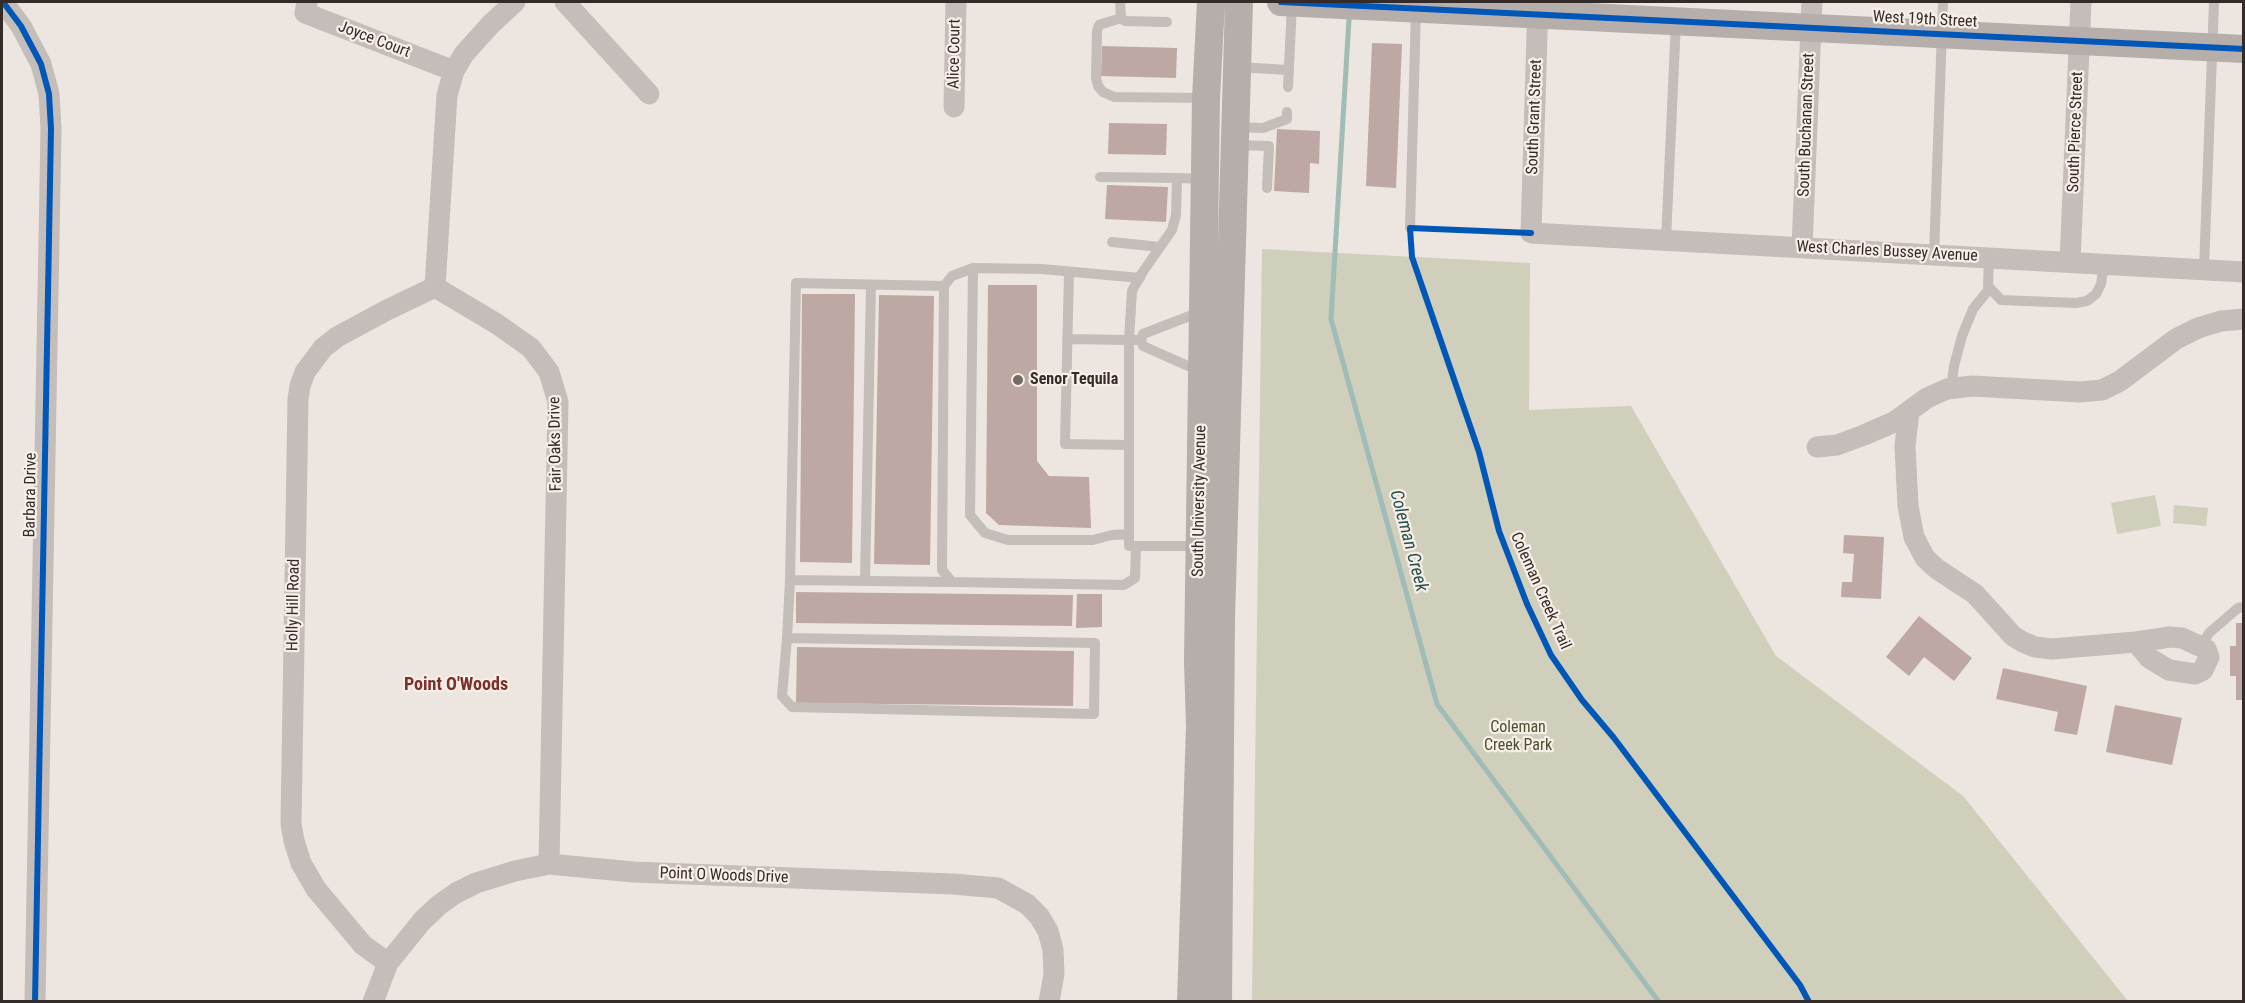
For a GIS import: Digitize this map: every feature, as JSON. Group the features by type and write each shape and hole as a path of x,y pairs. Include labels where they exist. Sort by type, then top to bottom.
{"main road":[{"name":"South University Avenue","path":"1191,1002 1200,727 1198,661 1203,311 1191,178 1206,98 1211,2"},
{"name":"South University Avenue","path":"1218,1002 1221,596 1239,2"},
{"name":"West 19th Street","path":"1288,2 1416,8 1538,8 1676,21 1812,14 1943,34 2244,49"}],"street":[{"name":"Barbara Drive","path":"3,2 21,26 41,64 49,94 51,129 35,1002"},
{"name":"Joyce Court","path":"307,2 305,13 454,71"},
{"path":"435,287 444,114 447,95 454,71 464,54 515,2"},
{"path":"565,2 649,94"},
{"name":"Alice Court","path":"954,107 956,2"},
{"name":"South Pierce Street","path":"2070,262 2081,2"},
{"name":"South Grant Street","path":"1532,233 1538,8"},
{"name":"South Buchanan Street","path":"1802,248 1812,14"},
{"name":"West Charles Bussey Avenue","path":"1532,233 2244,272"},
{"name":"Fair Oaks Drive","path":"435,287 497,324 531,348 549,372 558,402 549,864"},
{"name":"Holly Hill Road","path":"388,963 363,945 316,889 301,862 292,832 298,399 305,372 322,348 337,337 387,310 435,287"},
{"path":"1817,447 1837,445 1894,422 1942,390 1951,388 1996,386 2080,392 2102,390 2120,381 2176,339 2206,326 2244,319"},
{"path":"1909,411 1905,446 1908,506 1914,537 1924,558 1975,594 2013,636 2035,647 2052,649 2170,637 2182,638 2202,645 2206,648 2209,657 2203,670 2195,674 2176,671 2157,664 2136,642"},
{"name":"Point O Woods Drive","path":"373,1002 388,963 422,921 456,893 498,875 549,864 633,872 953,884 999,888 1026,904 1039,916 1048,931 1053,950 1054,974 1049,1002"}],"lane":[{"path":"1120,2 1121,18"},
{"path":"1288,2 1288,87"},
{"path":"1934,255 1943,2"},
{"path":"2204,269 2214,2"},
{"path":"1410,228 1416,8"},
{"path":"1167,22 1125,21 1121,18 1099,25 1096,78 1098,86 1103,92 1114,97 1206,98"},
{"path":"1666,240 1676,21"},
{"path":"1237,67 1289,70"},
{"path":"1236,136 1287,119 1287,112"},
{"path":"1236,136 1269,146 1267,188"},
{"path":"1100,177 1191,178 1172,230 1132,291 1135,340 1129,445 1129,546 1200,546"},
{"path":"1112,242 1160,247"},
{"path":"1989,258 1990,288 2001,300 2076,303 2088,301 2096,294 2101,284 2104,264"},
{"path":"952,582 942,570 944,286 952,276 973,268 1140,278"},
{"path":"973,268 970,515 986,532 1008,540 1093,540 1112,535 1129,534"},
{"path":"1069,272 1065,444 1129,445"},
{"path":"787,638 1095,643 1094,714 792,707 782,696 790,580 796,283 944,286"},
{"path":"865,581 871,285"},
{"path":"1951,388 1962,336 1974,309 1990,288"},
{"path":"1135,340 1143,334 1203,311"},
{"path":"1067,339 1135,340 1143,346 1188,366 1203,368"},
{"path":"790,580 1124,585 1135,578 1136,546"},
{"path":"2202,645 2209,633 2238,608 2244,607"}],"green space":[{"name":"Coleman Creek Park","path":"1262,249 1530,263 1529,410 1631,406 1776,656 1963,796 2128,1001 1252,1001"},
{"path":"2155,495 2161,526 2117,534 2111,503"},
{"path":"2174,505 2208,508 2206,526 2173,523"}],"building":[{"path":"1372,43 1402,44 1396,188 1366,186"},
{"path":"1102,46 1177,48 1176,78 1101,76"},
{"path":"1109,123 1167,124 1166,155 1108,154"},
{"path":"1277,129 1320,131 1319,164 1310,163 1309,193 1274,191"},
{"path":"1107,185 1168,187 1166,222 1105,219"},
{"path":"988,285 1037,285 1037,461 1049,476 1089,477 1091,528 999,525 986,513"},
{"path":"802,294 855,294 852,563 800,562"},
{"path":"879,295 934,296 930,565 874,564"},
{"path":"1844,535 1884,537 1881,599 1841,597 1842,582 1852,582 1854,554 1843,553"},
{"path":"796,592 1073,595 1072,626 796,623"},
{"path":"1077,594 1102,594 1102,627 1076,628"},
{"path":"1919,616 1972,658 1954,681 1924,657 1909,676 1886,657"},
{"path":"2236,623 2244,623 2244,700 2236,700 2236,676 2230,676 2230,646 2236,646"},
{"path":"797,647 1074,651 1073,706 796,703"},
{"path":"2003,668 2087,686 2077,735 2054,731 2058,712 1996,699"},
{"path":"2115,705 2182,718 2172,765 2106,752"}],"waterway":[{"name":"Coleman Creek","path":"1349,19 1331,319 1437,704 1659,1002"}],"cycle path":[{"path":"3,2 21,26 41,64 49,94 51,129 35,1002"},
{"path":"1281,2 2244,49"},
{"name":"Coleman Creek Trail","path":"1531,233 1410,228 1412,257 1479,452 1499,531 1527,604 1551,655 1582,700 1614,738 1800,985 1809,1002"}],"place":[{"name":"Senor Tequila","path":"1018,380"}],"district":[{"name":"Point O'Woods","path":"456,685"}]}
